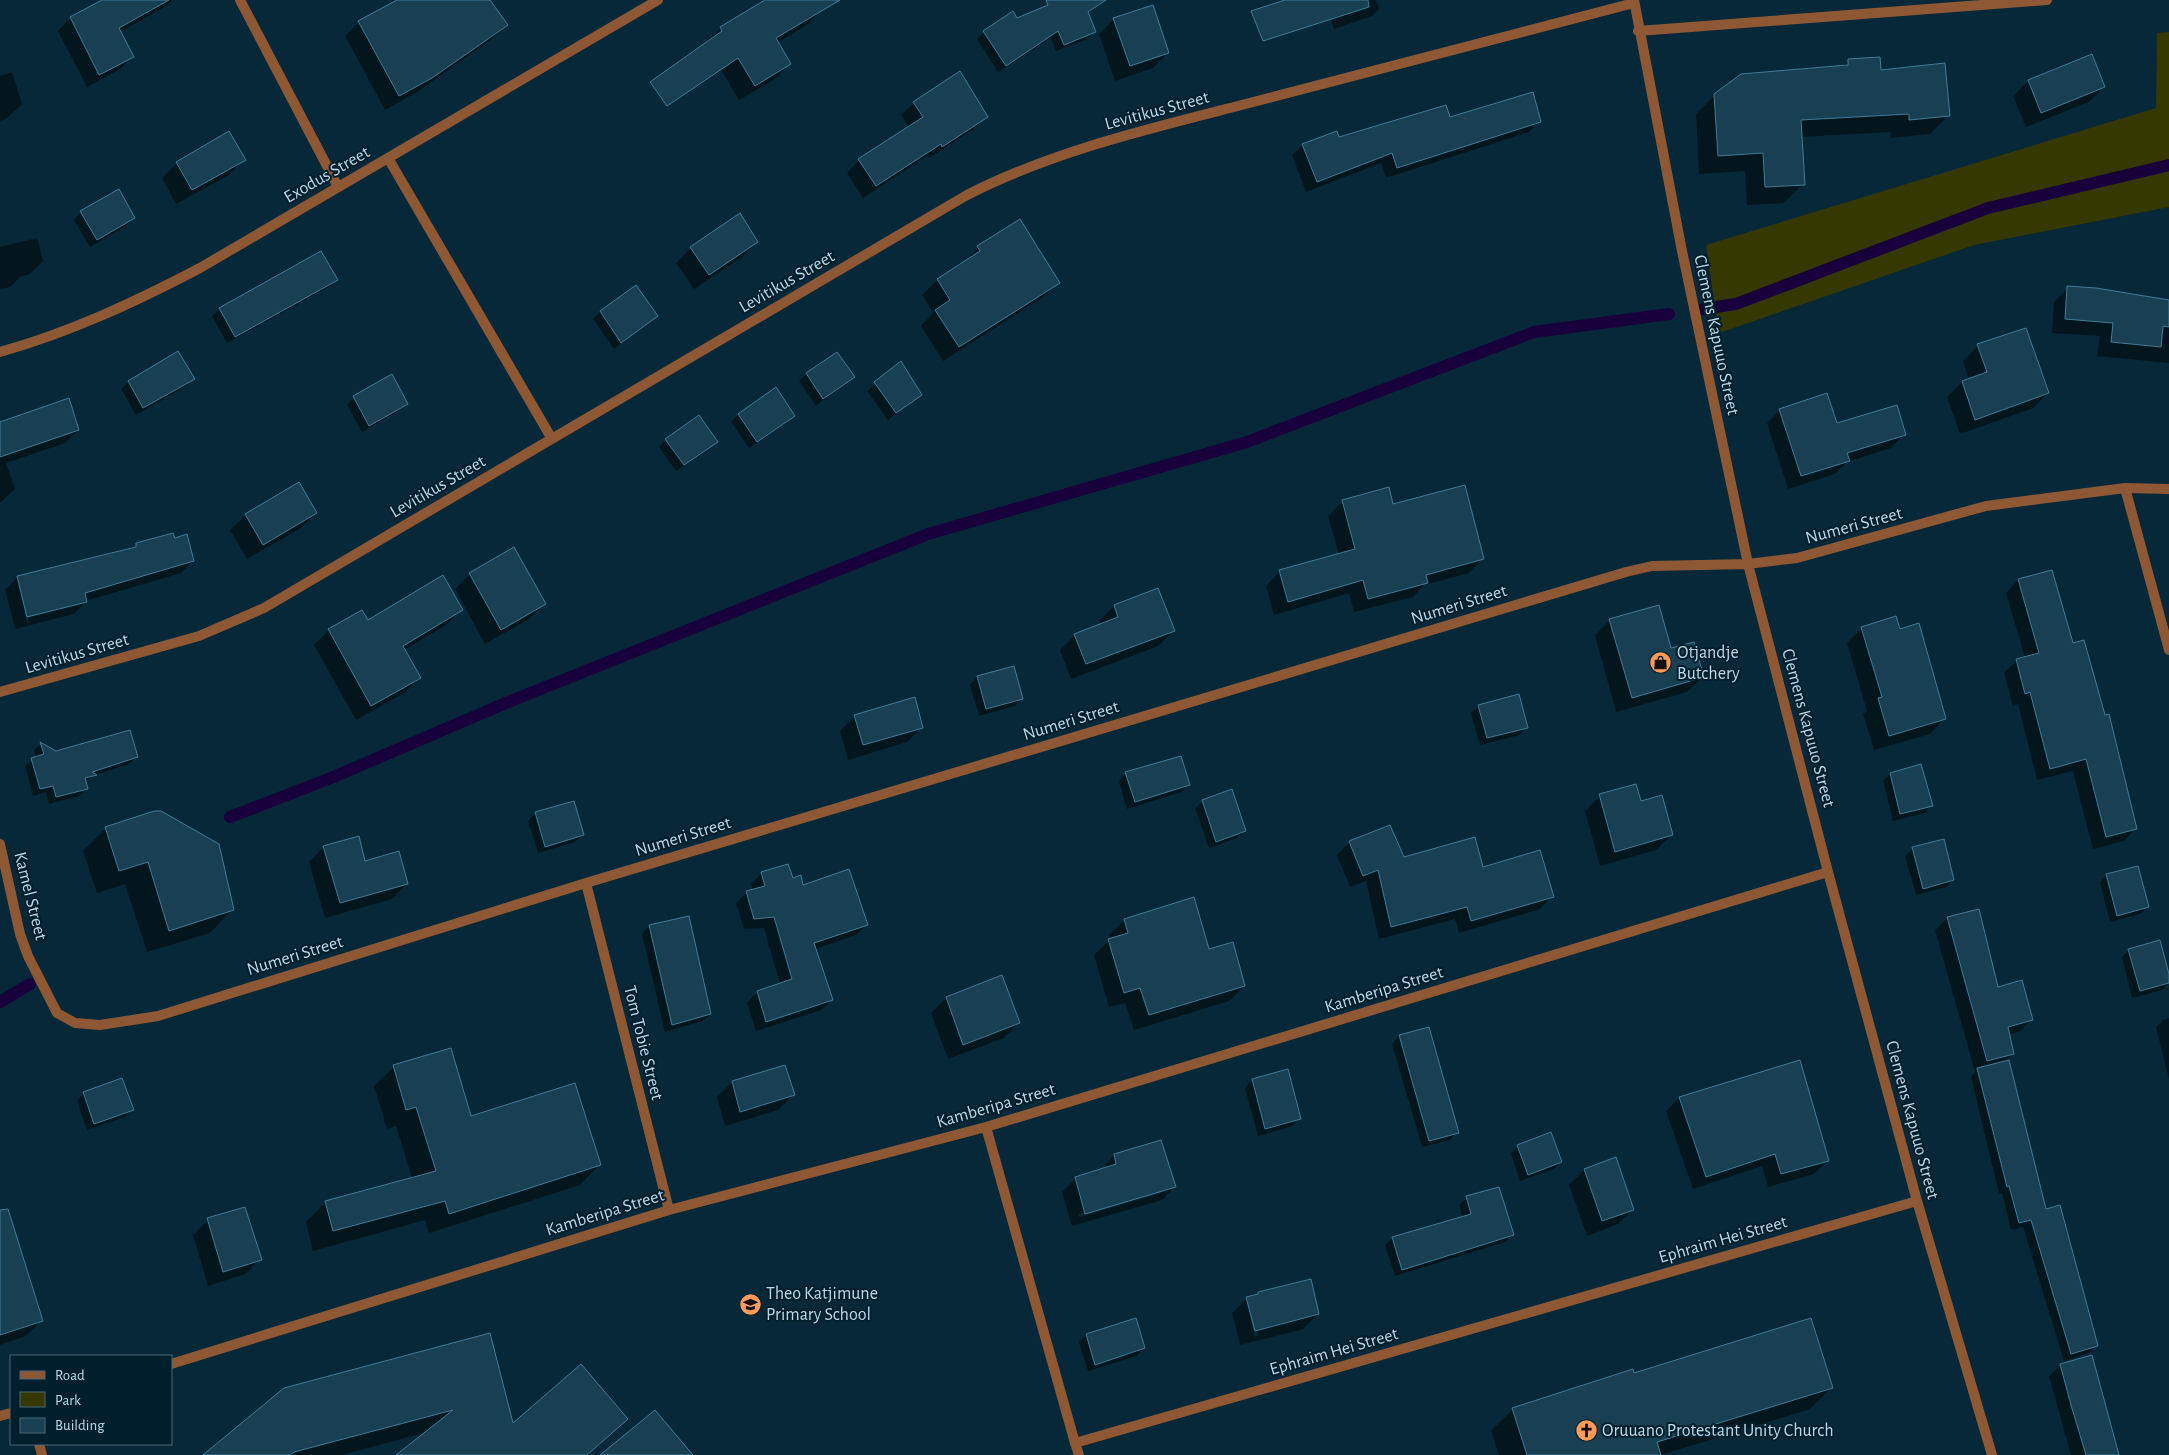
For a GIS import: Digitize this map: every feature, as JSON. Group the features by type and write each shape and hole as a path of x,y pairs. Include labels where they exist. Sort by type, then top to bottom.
{"street":[{"path":"240,0 338,186"},
{"name":"Exodus Street","path":"0,352 80,326 144,298 200,268 658,0"},
{"path":"1638,31 2047,0"},
{"name":"Clemens Kapuuo Street","path":"1634,2 1638,31 1682,251 1748,564 1828,872 1917,1201 1992,1455"},
{"name":"Levitikus Street","path":"0,692 200,636 233,623 321,575 967,195 1005,176 1073,152 1164,125 1634,2"},
{"path":"388,158 552,439"},
{"path":"2125,488 2169,650"},
{"name":"Numeri Street","path":"28,956 57,1013 75,1022 100,1025 158,1016 586,883 1626,572 1652,566 1748,564 1797,558 1986,506 2125,488 2169,489"},
{"name":"Kamel Street","path":"0,844 20,934 28,956"},
{"name":"Kamberipa Street","path":"172,1364 669,1210 986,1127 1828,872"},
{"name":"Tom Tobie Street","path":"586,883 669,1210"},
{"path":"986,1127 1078,1455"},
{"name":"Ephraim Hei Street","path":"1075,1443 1917,1201"}],"green space":[{"path":"2169,32 2169,207 1974,245 1719,333 1706,245 2156,108 2157,33"}],"building":[{"path":"102,0 169,0 119,28 134,57 99,75 70,17"},
{"path":"397,0 490,0 508,25 432,78 399,96 358,21"},
{"path":"765,0 840,0 776,38 791,64 755,86 738,58 667,106 650,82 722,31 720,27"},
{"path":"1046,0 1106,0 1088,12 1096,32 1064,45 1058,31 1006,66 983,31 1013,11 1017,18 1048,5"},
{"path":"1285,0 1368,0 1369,7 1263,41 1251,11"},
{"path":"1153,5 1169,53 1130,66 1113,18"},
{"path":"2092,54 2105,87 2041,113 2028,80"},
{"path":"1880,57 1881,70 1945,63 1950,116 1909,120 1909,114 1801,120 1805,185 1765,187 1763,153 1718,156 1714,94 1741,74 1848,65 1848,59"},
{"path":"960,71 988,117 942,147 941,144 876,186 858,159 923,117 913,102"},
{"path":"1533,92 1541,122 1397,168 1392,153 1317,182 1302,144 1337,131 1339,137 1446,105 1450,117"},
{"path":"229,131 246,160 192,190 176,162"},
{"path":"119,189 135,218 97,240 80,211"},
{"path":"740,213 758,242 709,275 690,247"},
{"path":"1020,219 1060,283 959,347 935,310 950,300 937,279 980,251 977,246"},
{"path":"321,251 338,280 235,337 219,308"},
{"path":"636,285 658,316 621,343 600,311"},
{"path":"2067,286 2096,288 2169,300 2169,327 2163,326 2161,347 2111,342 2113,323 2065,319"},
{"path":"2026,328 2049,393 1975,420 1962,381 1987,372 1977,344"},
{"path":"178,351 195,379 143,408 128,381"},
{"path":"837,352 855,377 823,399 806,373"},
{"path":"901,361 922,395 896,413 874,382"},
{"path":"392,374 408,404 369,426 353,396"},
{"path":"776,387 795,416 757,442 738,414"},
{"path":"1827,393 1837,423 1897,405 1906,435 1847,453 1850,461 1801,476 1779,409"},
{"path":"69,398 79,430 0,457 0,422"},
{"path":"699,415 718,442 684,465 665,439"},
{"path":"299,482 317,513 263,545 245,514"},
{"path":"1465,485 1484,559 1426,575 1428,583 1368,599 1363,580 1288,602 1279,570 1355,549 1342,500 1389,487 1393,504"},
{"path":"173,533 175,538 187,534 194,561 85,593 87,602 27,617 17,576 136,547 136,543"},
{"path":"514,547 546,604 501,630 469,573"},
{"path":"2052,570 2073,643 2084,640 2105,715 2109,714 2137,829 2106,837 2086,759 2050,769 2030,692 2025,694 2016,659 2039,653 2018,579"},
{"path":"443,575 463,610 403,646 421,678 371,706 328,629 362,610 368,620"},
{"path":"1158,588 1175,631 1086,664 1074,634 1118,617 1114,605"},
{"name":"Otjandje Butchery","path":"1659,605 1671,648 1694,642 1704,677 1632,698 1609,619"},
{"path":"1896,616 1900,629 1919,623 1946,719 1889,736 1878,698 1882,697 1861,627"},
{"path":"1014,666 1023,699 986,709 977,676"},
{"path":"1519,694 1528,728 1487,738 1478,705"},
{"path":"915,697 923,728 863,745 854,715"},
{"path":"130,730 138,757 92,772 97,775 85,778 88,789 56,797 53,786 40,789 31,758 44,754 40,742 56,751"},
{"path":"1181,756 1190,785 1135,802 1125,772"},
{"path":"1921,764 1933,806 1900,814 1890,773"},
{"path":"1636,784 1641,801 1662,795 1673,835 1615,852 1599,794"},
{"path":"1232,789 1246,831 1216,842 1202,800"},
{"path":"574,801 584,835 545,847 535,812"},
{"path":"154,811 161,811 219,844 234,910 169,931 148,862 119,871 105,827"},
{"path":"1390,825 1404,857 1475,837 1483,867 1540,850 1554,897 1471,921 1467,907 1391,927 1378,870 1363,876 1349,841"},
{"path":"359,836 365,861 399,851 408,884 340,903 323,846"},
{"path":"1944,839 1954,880 1923,889 1912,847"},
{"path":"788,864 793,878 801,875 803,885 849,869 868,925 814,943 833,1000 766,1022 757,991 792,979 774,917 754,919 746,891 765,886 761,872"},
{"path":"2138,866 2149,907 2117,916 2106,874"},
{"path":"1194,897 1209,949 1233,942 1245,986 1149,1015 1140,988 1124,993 1108,939 1128,933 1124,919"},
{"path":"1979,909 1998,987 2022,980 2033,1020 2008,1027 2014,1054 1987,1061 1947,917"},
{"path":"689,916 711,1014 672,1025 649,925"},
{"path":"2160,940 2169,974 2169,983 2140,991 2128,949"},
{"path":"1002,975 1020,1023 963,1045 946,997"},
{"path":"1429,1027 1459,1133 1429,1141 1399,1035"},
{"path":"451,1048 471,1116 575,1083 601,1165 449,1214 445,1201 333,1231 325,1201 436,1171 416,1107 406,1110 393,1065"},
{"path":"1800,1060 1829,1161 1781,1174 1775,1154 1706,1177 1679,1097"},
{"path":"2009,1060 2046,1209 2060,1205 2098,1346 2071,1354 2031,1220 2019,1223 2009,1186 2007,1187 1977,1068"},
{"path":"785,1065 795,1095 740,1112 732,1081"},
{"path":"1288,1069 1301,1119 1265,1129 1252,1079"},
{"path":"122,1078 134,1110 94,1124 83,1092"},
{"path":"1551,1132 1562,1162 1528,1175 1517,1145"},
{"path":"1161,1140 1176,1187 1085,1214 1075,1177 1116,1164 1114,1154"},
{"path":"1616,1157 1634,1210 1602,1221 1584,1169"},
{"path":"1499,1187 1514,1235 1402,1270 1392,1237 1471,1214 1466,1196"},
{"path":"245,1207 262,1260 223,1272 207,1218"},
{"path":"8,1209 43,1321 0,1335 0,1210"},
{"path":"1311,1279 1319,1314 1255,1331 1246,1297 1258,1294 1258,1292"},
{"path":"1136,1318 1145,1348 1095,1365 1086,1334"},
{"path":"1811,1318 1833,1388 1657,1442 1661,1455 1527,1455 1512,1408 1633,1369 1634,1373"},
{"path":"490,1333 513,1423 581,1364 628,1419 587,1455 396,1455 453,1410 294,1452 290,1455 203,1455 284,1388"},
{"path":"2092,1355 2119,1455 2086,1455 2071,1405 2060,1364"},
{"path":"655,1410 693,1455 600,1455"}],"waterway":[{"path":"1703,309 1736,304 1988,208 2169,165"},
{"path":"230,817 331,778 513,700 928,534 1247,442 1534,332 1669,314"},
{"path":"0,1002 30,984"}],"place":[{"name":"Otjandje Butchery","path":"1661,663"},
{"name":"Theo Katjimune Primary School","path":"750,1304"},
{"name":"Oruuano Protestant Unity Church","path":"1586,1431"}]}
